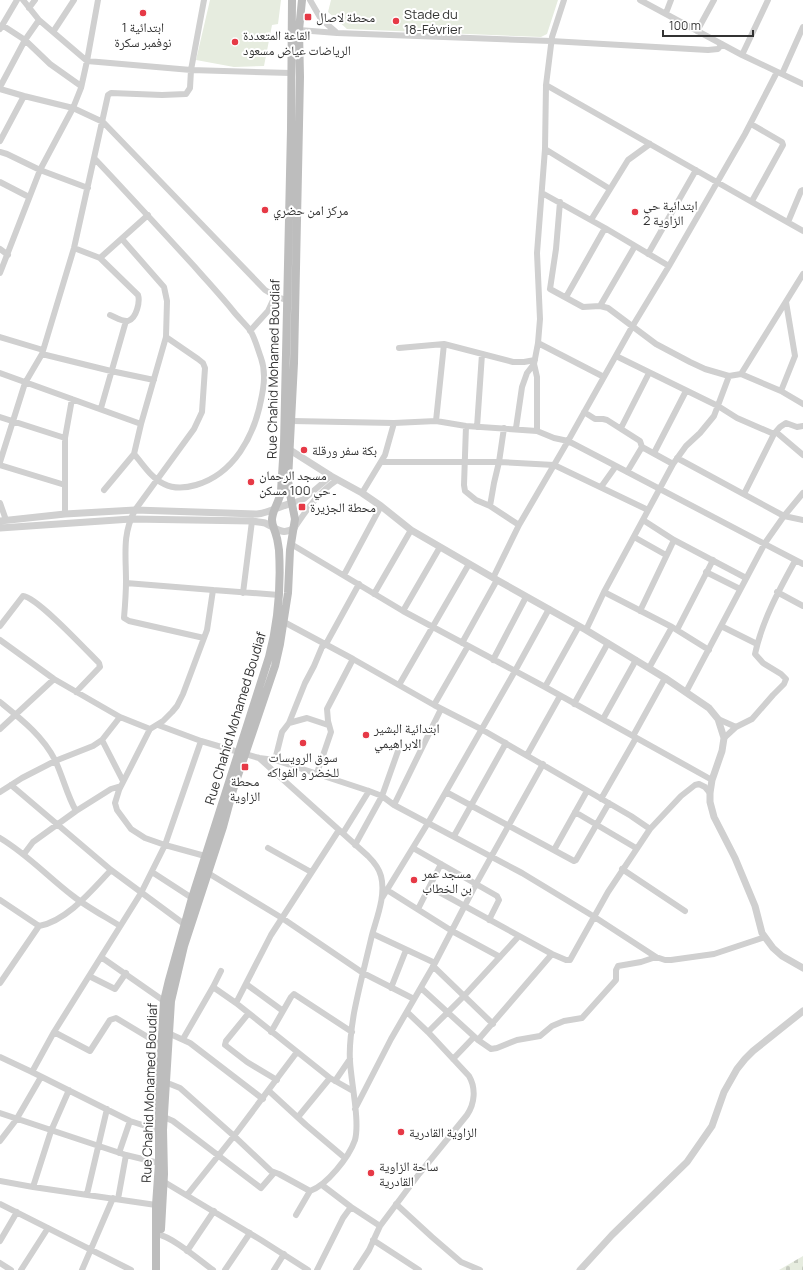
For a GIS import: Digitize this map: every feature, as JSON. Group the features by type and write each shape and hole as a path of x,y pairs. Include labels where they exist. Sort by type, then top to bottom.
{"main road":[{"name":"Rue Chahid Mohamed Boudiaf","path":"281,624 279,595 279,550 272,518 281,491 284,444 292,0"},
{"name":"Rue Chahid Mohamed Boudiaf","path":"161,1163 158,1130 164,1001 184,924 205,856 264,685 275,666 281,624 288,593 291,544 295,514 288,480 292,421 300,74 299,30 302,0"},
{"name":"Rue Chahid Mohamed Boudiaf","path":"156,1270 159,1234 165,1084 171,1001 176,975 186,939 223,827 241,752"},
{"name":"Rue Chahid Mohamed Boudiaf","path":"160,1180 156,1205 162,1270"}],"street":[{"path":"17,0 1,27 25,40 50,64 81,86"},
{"path":"23,0 39,20 87,61 191,70 291,73"},
{"path":"29,8 35,0"},
{"path":"52,32 74,0"},
{"path":"0,273 40,170 73,108 81,86 98,0"},
{"path":"0,462 25,383 42,352 74,248 108,97 110,93 162,95 186,94 190,89 191,70 204,0"},
{"path":"310,0 321,19 337,33"},
{"path":"516,428 522,387 534,362 538,343 540,319 537,253 545,149 546,85 551,41 564,0"},
{"path":"640,0 742,55 803,84"},
{"path":"666,13 671,0"},
{"path":"697,31 714,0"},
{"path":"742,55 768,0"},
{"path":"39,20 25,40 0,88 24,96 73,108 103,122 265,290 274,296 286,300"},
{"path":"434,705 465,644 519,525 568,442 632,326 669,266 751,124 780,73 803,28"},
{"path":"299,30 337,33 551,41 708,50 718,49 722,44"},
{"path":"546,85 718,181 803,231"},
{"path":"0,141 24,96"},
{"path":"751,124 782,142 783,145 752,201"},
{"path":"591,220 628,160 650,144"},
{"path":"545,149 610,189"},
{"path":"0,152 40,170 88,188"},
{"path":"95,159 148,215 250,331 261,359 264,376 258,416 246,443 240,452 221,472 203,483 185,488 172,487 164,484 157,481 134,454"},
{"path":"648,254 696,170"},
{"path":"0,182 29,197"},
{"path":"788,222 803,190"},
{"path":"542,193 669,266"},
{"path":"550,289 556,249 560,202"},
{"path":"100,258 148,215"},
{"path":"566,297 605,228"},
{"path":"104,490 134,454 166,337 167,301 164,287 122,239"},
{"path":"600,306 635,246"},
{"path":"74,248 100,258 138,295 139,301 132,319 126,321 110,315"},
{"path":"0,250 8,255"},
{"path":"741,374 803,274"},
{"path":"539,295 550,289"},
{"path":"550,289 583,307 600,306 608,308 656,344 705,369 729,376 741,374 781,392 803,404"},
{"path":"250,331 268,311 274,296"},
{"path":"781,392 795,356 786,302"},
{"path":"101,408 110,371 126,321"},
{"path":"0,337 42,352 110,371 154,380"},
{"path":"166,337 203,363 205,371 203,406 200,417 194,429 135,510 131,519 126,535 124,618 125,620 204,638"},
{"path":"538,343 604,377"},
{"path":"399,348 444,344 519,362 534,362"},
{"path":"436,421 444,344"},
{"path":"477,427 482,354"},
{"path":"616,356 718,406 731,415 775,433 803,454"},
{"path":"534,362 537,377 537,431"},
{"path":"0,373 142,424"},
{"path":"620,428 649,373"},
{"path":"586,630 604,592 659,488 677,458 690,442 709,423 718,406 729,376"},
{"path":"654,453 686,391"},
{"path":"65,514 65,438 72,399"},
{"path":"584,412 596,419 603,419 640,440 642,447 627,472"},
{"path":"0,417 65,438"},
{"path":"292,421 394,423 436,421 466,426 516,428 537,431 568,442 803,564"},
{"path":"362,494 382,462 394,423"},
{"path":"744,494 775,433 786,423 797,427 803,426"},
{"path":"466,426 465,491 476,500 490,506 519,525"},
{"path":"490,506 504,428"},
{"path":"642,447 673,464"},
{"path":"290,450 381,506 411,530 608,643 665,678 709,708 718,719 724,738 722,751 712,780 710,793 710,802 714,817 735,858 755,906 762,933 773,948 782,956 803,968"},
{"path":"677,458 784,516 803,520"},
{"path":"382,462 499,462 554,465 648,510"},
{"path":"0,465 65,485"},
{"path":"601,487 616,466"},
{"path":"0,503 3,520 65,514 135,510 261,514 304,499 334,478"},
{"path":"0,528 131,519 252,521 264,523 273,528 288,532 294,528 309,507 334,478"},
{"path":"686,692 765,544 784,516 803,493"},
{"path":"344,575 381,506"},
{"path":"233,521 234,513"},
{"path":"643,520 674,540 746,578"},
{"path":"243,592 252,521"},
{"path":"374,594 411,530"},
{"path":"634,536 666,555"},
{"path":"640,611 674,540"},
{"path":"291,544 374,594 712,780"},
{"path":"403,610 440,547"},
{"path":"649,668 674,629 713,560"},
{"path":"724,738 736,727 752,719 772,695 784,684 786,679 781,674 763,663 754,654 778,592 795,560"},
{"path":"399,685 469,564"},
{"path":"706,572 740,589"},
{"path":"126,582 279,595"},
{"path":"275,760 282,732 289,723 305,683 322,647 326,644 359,584"},
{"path":"205,856 165,845 138,834 131,829 120,815 115,803 122,783 150,729 158,725 177,706 204,638 213,590"},
{"path":"604,592 674,629 709,650"},
{"path":"778,592 803,606"},
{"path":"0,626 17,602 24,595 47,612 73,636 100,665 100,667 76,692"},
{"path":"493,660 526,597"},
{"path":"382,898 446,792 549,609"},
{"path":"281,624 326,644 441,709 481,728 609,803 650,829"},
{"path":"545,687 579,626"},
{"path":"721,626 757,644"},
{"path":"0,640 54,679 120,717 150,729"},
{"path":"574,704 608,643"},
{"path":"317,773 331,732 328,724 327,709 353,659"},
{"path":"603,719 636,660"},
{"path":"601,799 665,678"},
{"path":"0,729 54,679"},
{"path":"527,755 560,696"},
{"path":"0,702 38,735 55,761 76,812"},
{"path":"394,805 441,709"},
{"path":"0,792 55,761 93,746 102,740 120,717"},
{"path":"289,723 307,718 328,724"},
{"path":"718,719 736,727"},
{"path":"158,725 201,741 259,758 275,760 317,773 382,796 394,805 522,873 593,916 656,957 671,960 714,954 765,937"},
{"path":"102,740 122,783"},
{"path":"32,1072 54,1032 141,893 152,872 165,845 201,741"},
{"path":"454,836 506,743"},
{"path":"355,845 382,796 398,751"},
{"path":"259,758 368,856 378,870 382,881 382,898 363,973 354,1014 352,1032 350,1059 356,1136 345,1158 322,1185 310,1192 296,1215"},
{"path":"355,1110 407,1012 434,965 464,906 543,764"},
{"path":"24,854 34,842 57,824 122,783"},
{"path":"430,887 552,954 566,960 571,958 593,916 622,869 650,829 680,796 695,785 699,784 705,786 710,793"},
{"path":"11,785 111,870 184,924"},
{"path":"236,1003 271,935 311,872 369,791"},
{"path":"554,850 588,791"},
{"path":"446,792 575,860 609,803"},
{"path":"575,812 636,848"},
{"path":"0,838 24,854 80,902 120,926"},
{"path":"268,848 311,872"},
{"path":"413,848 499,898 489,920"},
{"path":"418,909 442,864"},
{"path":"622,869 685,911"},
{"path":"0,983 39,926 54,922 80,902 111,870"},
{"path":"152,872 192,898"},
{"path":"208,873 232,886 282,918 363,973 414,1000"},
{"path":"387,890 452,931 500,957"},
{"path":"0,900 39,926"},
{"path":"373,934 434,965 493,1024"},
{"path":"428,1032 464,996 519,936"},
{"path":"391,988 406,950"},
{"path":"453,1059 493,1024 552,954"},
{"path":"101,957 164,1001"},
{"path":"421,988 476,1039 491,1049 517,1040 540,1036 552,1026 564,1021 582,1018 613,983 617,977 616,970 618,966 641,962 656,957"},
{"path":"183,1039 213,988 221,970"},
{"path":"88,976 115,989 126,973"},
{"path":"246,984 283,1011"},
{"path":"213,988 236,1003 332,1079 353,1091"},
{"path":"271,1032 291,996 294,994 352,1032"},
{"path":"580,1270 612,1235 687,1162 712,1126 724,1092 745,1059 803,1011"},
{"path":"356,1270 369,1250 380,1226 435,1153 456,1129 472,1106 472,1081 428,1032 407,1012"},
{"path":"248,1014 226,1041 225,1045 247,1062 277,1080"},
{"path":"54,1032 90,1051 110,1020 114,1018 161,1045"},
{"path":"168,1033 183,1039 263,1099"},
{"path":"187,1195 263,1099 297,1052"},
{"path":"0,1057 130,1121 158,1130"},
{"path":"298,1117 350,1059"},
{"path":"0,1141 16,1120 41,1077"},
{"path":"165,1084 170,1084 180,1088 274,1173 279,1174 310,1192"},
{"path":"33,1187 51,1131 69,1090"},
{"path":"269,1091 345,1158"},
{"path":"87,1194 107,1109"},
{"path":"0,1113 16,1120 98,1145 119,1153 161,1163"},
{"path":"164,1117 173,1121 261,1188 274,1173"},
{"path":"119,1153 130,1121"},
{"path":"82,1270 116,1198 126,1155"},
{"path":"160,1180 214,1211 308,1270"},
{"path":"0,1181 156,1205"},
{"path":"322,1185 351,1207 380,1226"},
{"path":"0,1204 131,1270"},
{"path":"396,1204 461,1262 480,1270"},
{"path":"317,1270 343,1218 351,1207"},
{"path":"186,1251 214,1211"},
{"path":"0,1241 16,1212"},
{"path":"21,1270 48,1228"},
{"path":"226,1270 250,1233"},
{"path":"159,1234 213,1270"},
{"path":"373,1240 419,1270"},
{"path":"274,1270 284,1254"},
{"path":"0,1263 11,1270"},
{"path":"406,1270 411,1264"}],"green space":[{"name":"القاعة المتعددة الرياضات عياض مسعود","path":"210,0 281,0 278,24 272,25 264,66 234,67 196,60"},
{"path":"331,0 558,0 547,34 541,37 347,29 328,12"},
{"path":"803,1256 803,1270 779,1270"}],"place":[{"name":"ابتدائية 1 نوفمبر سكرة","path":"143,13"},
{"name":"محطة لاصال","path":"308,17"},
{"name":"Stade du 18-Février","path":"396,21"},
{"name":"القاعة المتعددة الرياضات عياض مسعود","path":"235,42"},
{"name":"مركز امن حضري","path":"265,210"},
{"name":"ابتدائية حي الزاوية 2","path":"635,212"},
{"name":"بكة سفر ورقلة","path":"304,450"},
{"name":"مسجد الرحمان ـ حي 100 مسكن","path":"251,482"},
{"name":"محطة الجزيرة","path":"302,507"},
{"name":"ابتدائية البشير الابراهيمي","path":"366,735"},
{"name":"سوق الرويسات للخضر و الفواكه","path":"303,743"},
{"name":"محطة الزاوية","path":"245,767"},
{"name":"مسجد عمر بن الخطاب","path":"414,880"},
{"name":"الزاوية القادرية","path":"401,1132"},
{"name":"ساحة الزاوية القادرية","path":"371,1173"}]}
